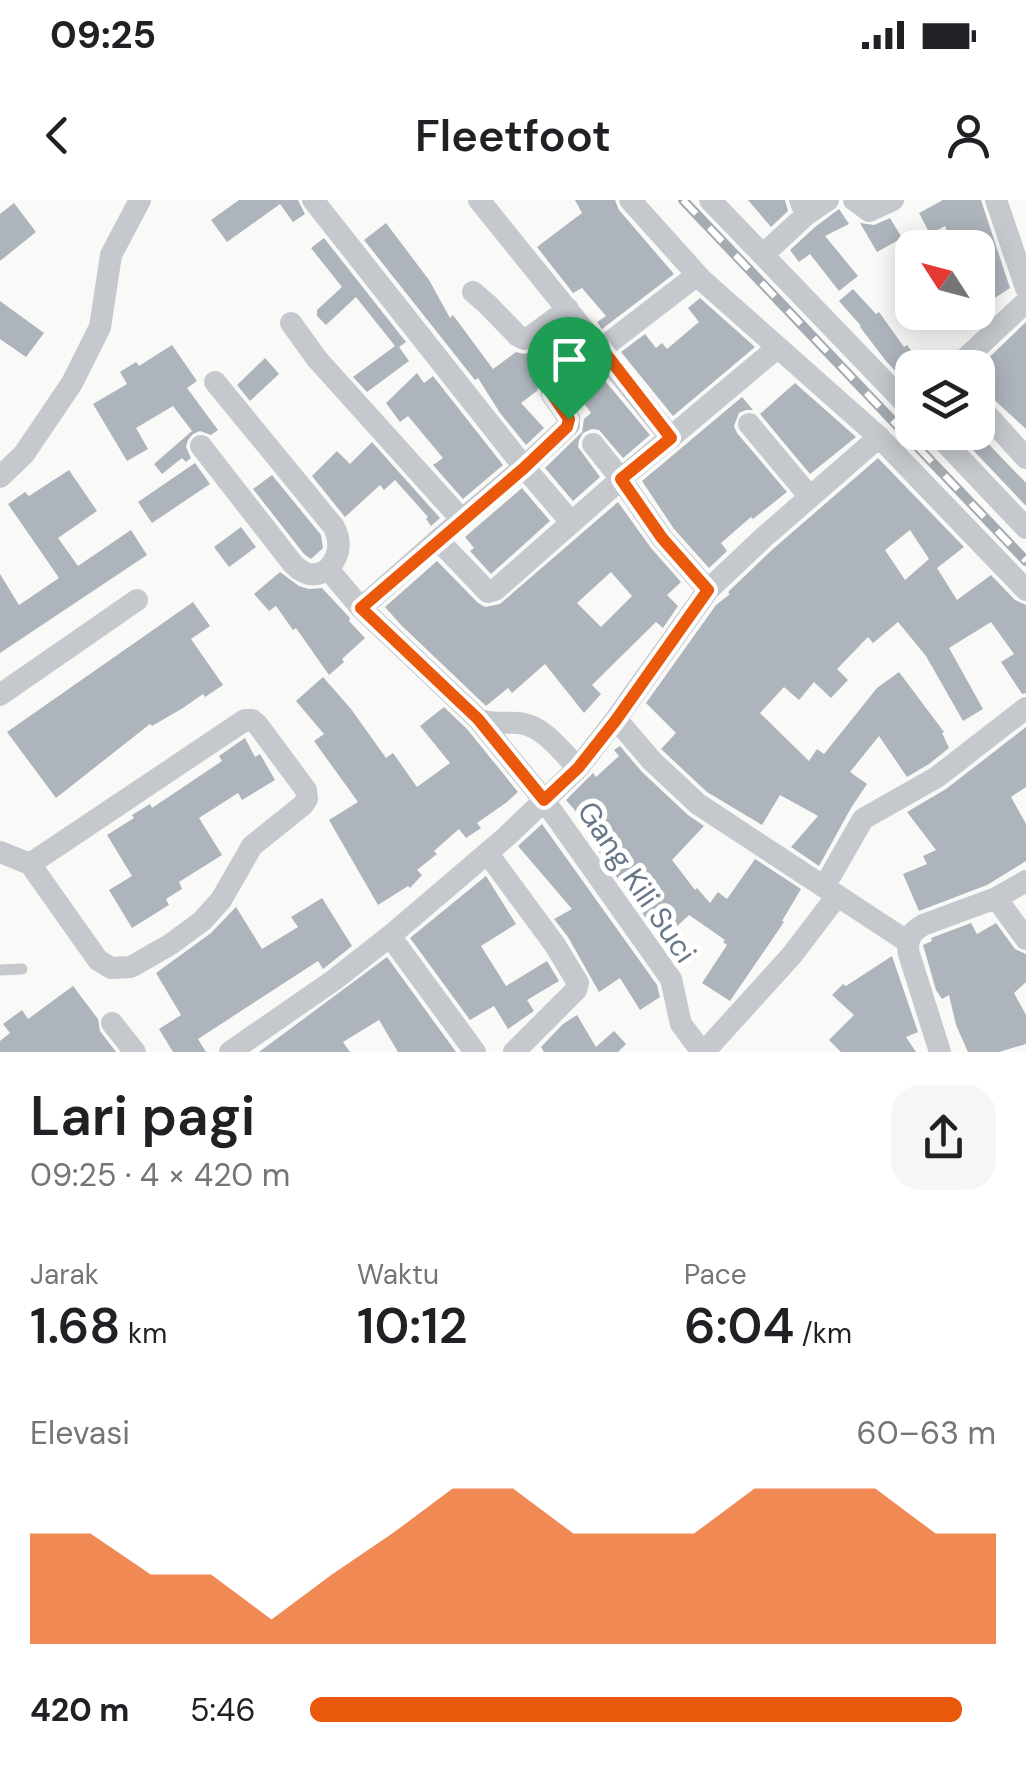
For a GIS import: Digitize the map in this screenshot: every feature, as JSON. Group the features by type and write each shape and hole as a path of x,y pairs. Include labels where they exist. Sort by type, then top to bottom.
{"street":[{"path":"0,477 24,454 72,383 100,326 111,255 140,200"},
{"path":"313,200 571,522"},
{"path":"479,200 671,438"},
{"path":"630,200 726,304 878,437 1026,590"},
{"path":"710,200 895,390"},
{"path":"764,254 803,208 828,200"},
{"path":"854,200 869,211 893,200"},
{"path":"996,200 1026,288"},
{"path":"361,608 524,468 569,424 552,394 553,386 697,275"},
{"path":"472,292 524,339 568,308"},
{"path":"974,350 1026,302"},
{"path":"291,323 318,359 462,520"},
{"path":"438,540 490,593 771,353"},
{"path":"201,446 293,564 312,575 328,570 339,548 334,527 214,382"},
{"path":"995,423 1026,458"},
{"path":"749,424 810,497"},
{"path":"230,1052 334,980 488,854 578,768 708,590 878,437"},
{"path":"593,444 662,538 708,590"},
{"path":"951,450 1026,528"},
{"name":"Gang Kili Suci","path":"328,570 361,608 478,719 544,800 671,979 681,1024 703,1052"},
{"path":"0,695 137,600"},
{"path":"703,1052 792,955 830,892 863,819 937,777 1026,708"},
{"path":"478,719 490,724 533,726 578,768"},
{"path":"0,852 30,864 98,960 111,968 131,968 171,944 212,912 252,846 303,805 307,793 257,724 246,720 30,864"},
{"path":"616,720 698,804 908,942"},
{"path":"488,854 555,944 578,983 576,990 514,1052"},
{"path":"940,1052 909,954 912,932 996,898 1026,881"},
{"path":"996,898 1026,939"},
{"path":"390,936 474,1052"},
{"path":"112,1023 135,1052"}],"lane":[{"path":"0,970 22,969"}],"building":[{"path":"239,200 298,200 305,214 293,222 280,204 227,242 211,220"},
{"path":"575,200 615,200 619,210 674,274 602,329 597,322 606,316 582,288 573,293 537,247 582,213"},
{"path":"748,200 785,200 788,211 771,227"},
{"path":"943,200 981,200 991,230 947,230 945,226 928,230 919,213"},
{"path":"14,203 36,232 0,261 0,214"},
{"path":"839,209 849,224 825,236 858,276 839,291 810,254 799,262 790,250"},
{"path":"890,218 897,230 895,242 877,252 860,223 874,225"},
{"path":"386,223 429,280 450,318 453,315 493,369 516,352 531,352 536,360 571,338 579,347 543,375 537,391 521,403 544,428 526,445 478,378 475,380 364,240"},
{"path":"324,238 406,342 399,347 409,361 367,392 353,377 395,346 356,297 326,325 317,316 317,310 342,287 311,248"},
{"path":"995,242 1010,288 995,298"},
{"path":"853,289 876,314 879,312 904,347 907,345 911,350 895,350 895,371 861,326 839,301"},
{"path":"700,298 755,347 673,416 621,352 645,334 656,348 662,343 667,349 699,322 688,308"},
{"path":"0,301 44,333 26,357 0,339"},
{"path":"1026,322 1026,429 995,400 995,352"},
{"path":"172,345 197,381 187,388 218,430 211,435 200,431 193,434 186,447 191,458 186,462 182,458 162,474 154,464 192,431 173,406 136,428 148,449 127,461 93,404 127,384 120,372 136,362 139,366"},
{"path":"265,358 279,374 250,401 237,385"},
{"path":"597,371 650,435 623,458 599,430 583,433 578,447 600,477 573,501 545,468 582,432 584,419 591,413 574,389"},
{"path":"417,373 424,383 433,376 503,465 463,499 433,465 443,458 408,416 400,422 386,403"},
{"path":"795,383 856,437 810,474 760,414"},
{"path":"742,397 753,410 739,413 734,426 737,433 787,492 721,543 727,551 709,568 674,529 642,481"},
{"path":"372,442 440,518 431,526 428,517 395,480 384,490 380,485 345,517 312,476 337,451 350,464"},
{"path":"973,450 994,450 1026,483 1026,506"},
{"path":"878,458 964,547 937,568 957,600 991,575 1015,600 1026,605 1026,693 1022,694 1001,662 1014,654 991,622 949,648 983,709 963,721 926,656 898,622 873,643 868,637 837,669 848,680 831,698 814,682 799,700 784,687 760,713 809,761 817,749 824,754 877,688 899,672 944,732 949,748 907,777 879,736 850,772 867,784 819,866 791,847 818,816 780,795 762,825 707,792 661,749 676,733 646,703 716,605 773,549","holes":["910,530 929,559 905,580 885,550"]},
{"path":"195,463 210,484 152,523 138,502"},
{"path":"69,470 97,511 58,538 78,566 131,530 147,555 0,653 0,574 19,605 59,578 8,504 25,492 29,496"},
{"path":"272,475 321,535 323,548 311,559 253,489"},
{"path":"522,488 550,521 491,574 470,551 474,548 465,537"},
{"path":"618,502 681,582 667,595 678,606 663,628 656,622 592,685 601,694 584,713 545,664 512,693 508,688 486,706 385,607 437,561 478,603 485,607 500,604","holes":["611,572 632,596 601,627 577,603"]},
{"path":"241,527 256,547 229,567 214,547"},
{"path":"280,572 299,586 322,588 365,638 329,675 276,606 269,611 254,594"},
{"path":"193,602 210,626 191,639 223,685 150,724 56,798 7,732"},
{"path":"323,677 386,758 393,753 417,787 450,763 420,726 444,707 518,792 477,823 481,828 466,838 459,829 417,870 422,875 410,888 378,905 329,820 358,802 314,741 324,734 296,701"},
{"path":"1026,727 1026,787 1011,797 1026,824 1026,861 987,885 919,911 903,874 927,864 923,856 936,850 907,812 946,789"},
{"path":"245,738 275,780 242,800 238,793 199,818 222,855 179,882 182,889 166,899 169,905 132,928 109,890 132,876 107,835 134,818 132,815 150,804 152,808 222,761 219,756"},
{"path":"620,746 642,772 704,826 672,860 710,903 718,892 727,899 755,859 801,889 784,922 730,1001 702,983 727,945 725,940 689,915 666,937 672,944 667,948 592,842 597,838 591,829 566,800 593,773 596,777 619,756 614,750"},
{"path":"542,824 657,985 660,997 640,1010 620,978 599,992 554,919 572,909 518,846"},
{"path":"486,876 516,924 481,946 506,986 547,961 559,981 527,1000 534,1011 508,1029 494,1006 470,1020 410,938"},
{"path":"322,898 352,946 323,969 318,961 198,1039 206,1052 173,1052 159,1029 181,1015 156,973 211,933 236,907 262,949 298,927 291,917"},
{"path":"971,923 977,934 996,923 1015,949 1026,954 1026,982 1014,993 1026,1015 1026,1044 999,1052 968,1052 949,995 942,999 936,990 923,945 931,938"},
{"path":"892,956 918,1032 906,1037 916,1052 841,1052 829,1040 854,1015 832,995 843,984 846,986"},
{"path":"387,957 456,1052 398,1052 379,1020 343,1042 350,1052 259,1052"},
{"path":"73,986 116,1052 0,1052 0,1041 10,1033 3,1024 22,1010 28,1019"},
{"path":"577,1015 596,1047 614,1031 626,1044 618,1052 544,1052 541,1047"}],"railway":[{"path":"683,200 1026,561"}],"route":[{"path":"602,349 671,438 621,479 646,518 708,590 616,720 578,768 544,800 478,719 361,608 524,468 567,427 569,419 552,394 553,386 602,349"}]}
